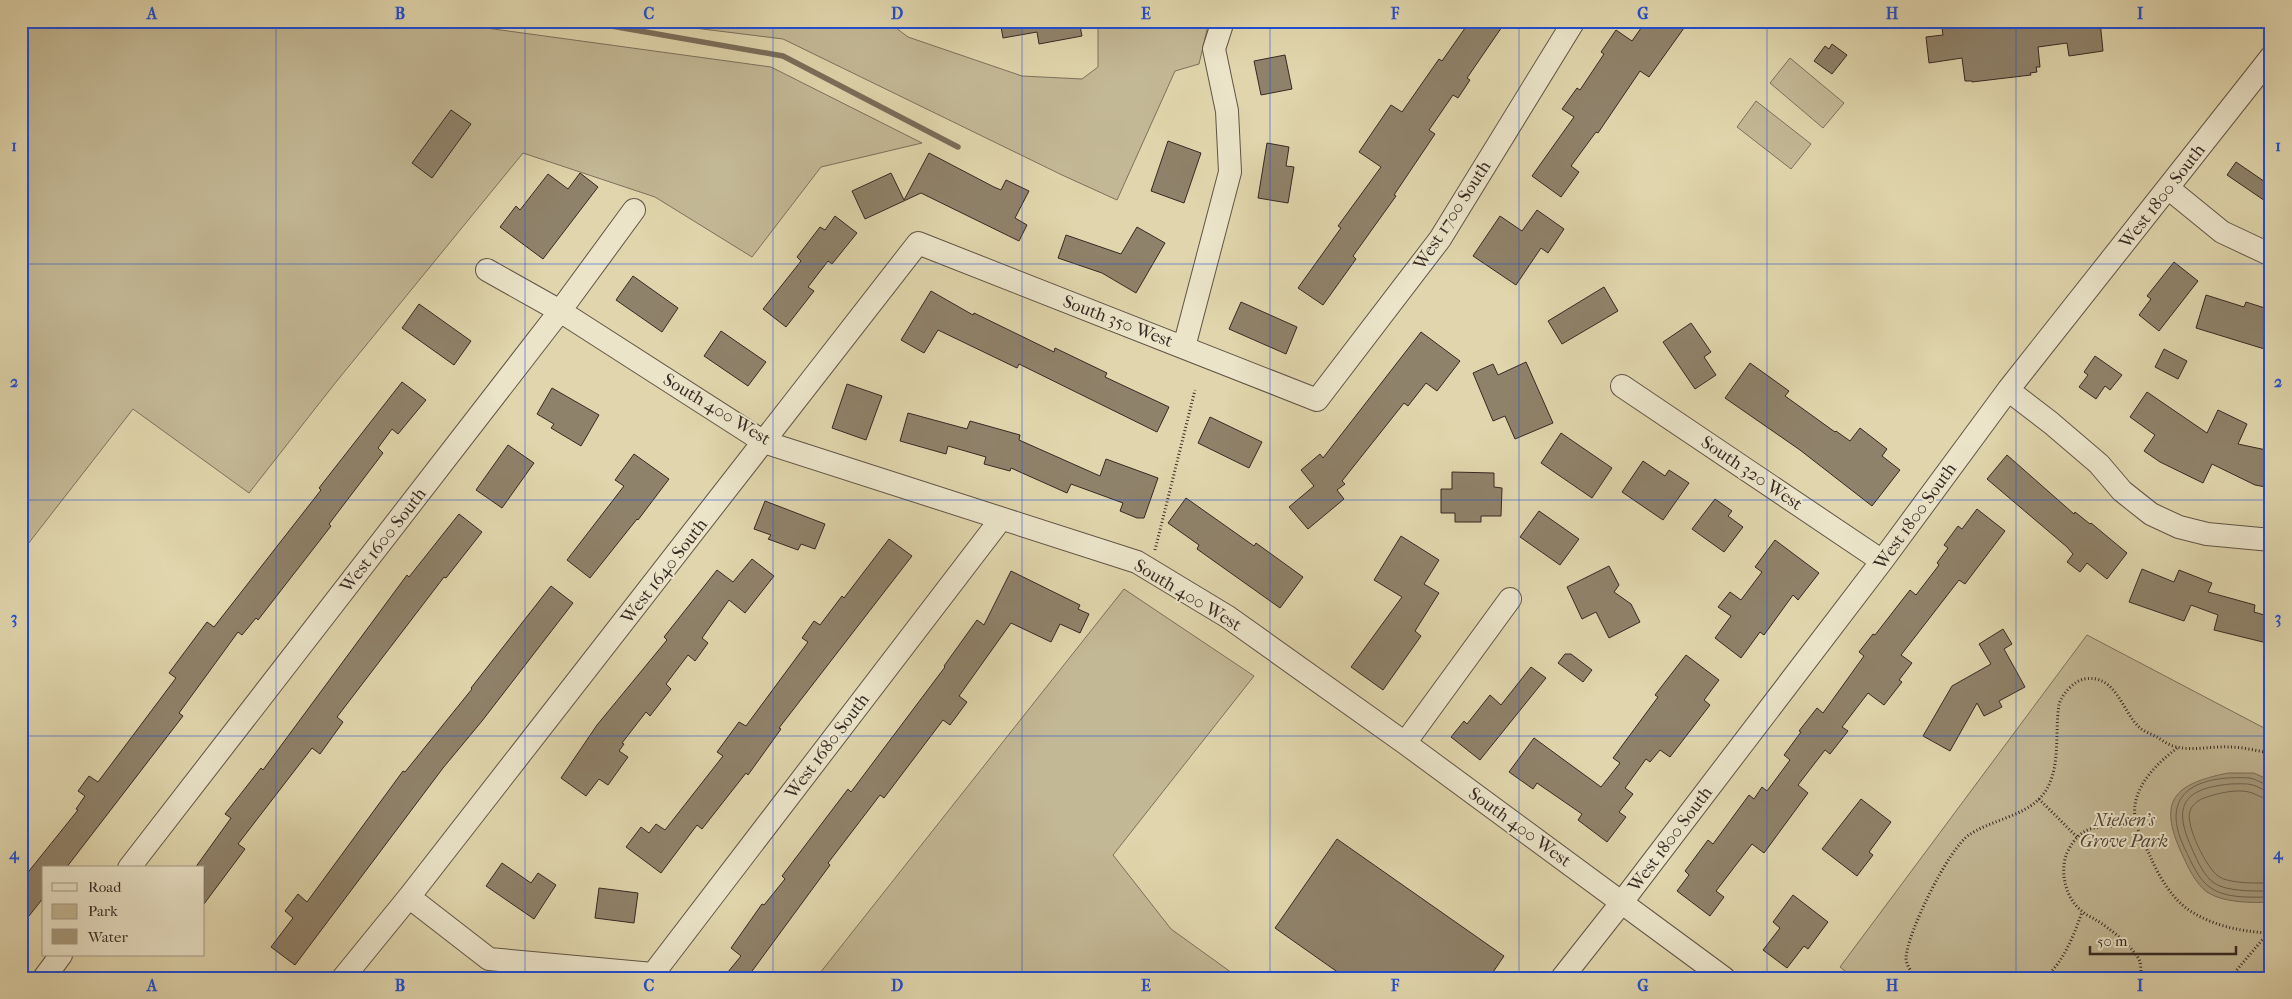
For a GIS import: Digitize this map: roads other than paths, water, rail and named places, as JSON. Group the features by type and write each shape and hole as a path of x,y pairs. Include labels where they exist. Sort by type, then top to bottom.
{"street":[{"path":"1184,347 1230,172 1227,111 1214,49 1222,21"},
{"name":"West 1700 South","path":"1317,400 1440,239 1574,21"},
{"name":"West 1800 South","path":"1562,978 1882,561 2008,390 2271,57"},
{"path":"2168,188 2222,232 2271,255"},
{"name":"West 1600 South","path":"131,866 560,311 634,210"},
{"name":"South 350 West","path":"918,243 1317,400"},
{"name":"West 1640 South","path":"343,978 409,897 918,243"},
{"name":"South 400 West","path":"487,270 560,311 764,442 1137,562 1228,617 1404,743 1724,978"},
{"name":"South 320 West","path":"1622,386 1882,561"},
{"path":"2008,390 2051,423 2099,464 2122,491 2152,514 2179,527 2207,534 2271,540"},
{"name":"West 1680 South","path":"409,897 489,959 654,974 1001,519"},
{"path":"1404,743 1510,599"},
{"path":"44,978 60,956"}],"water":[{"path":"2228,773 2254,773 2271,781 2271,902 2229,900 2207,892 2192,874 2175,835 2171,820 2171,808 2175,797 2183,789 2195,783 2209,777"}],"waterway":[{"path":"583,21 783,56 958,147"}],"park label":[{"name":"Nielsen's Grove Park","path":"2124,830"}]}
